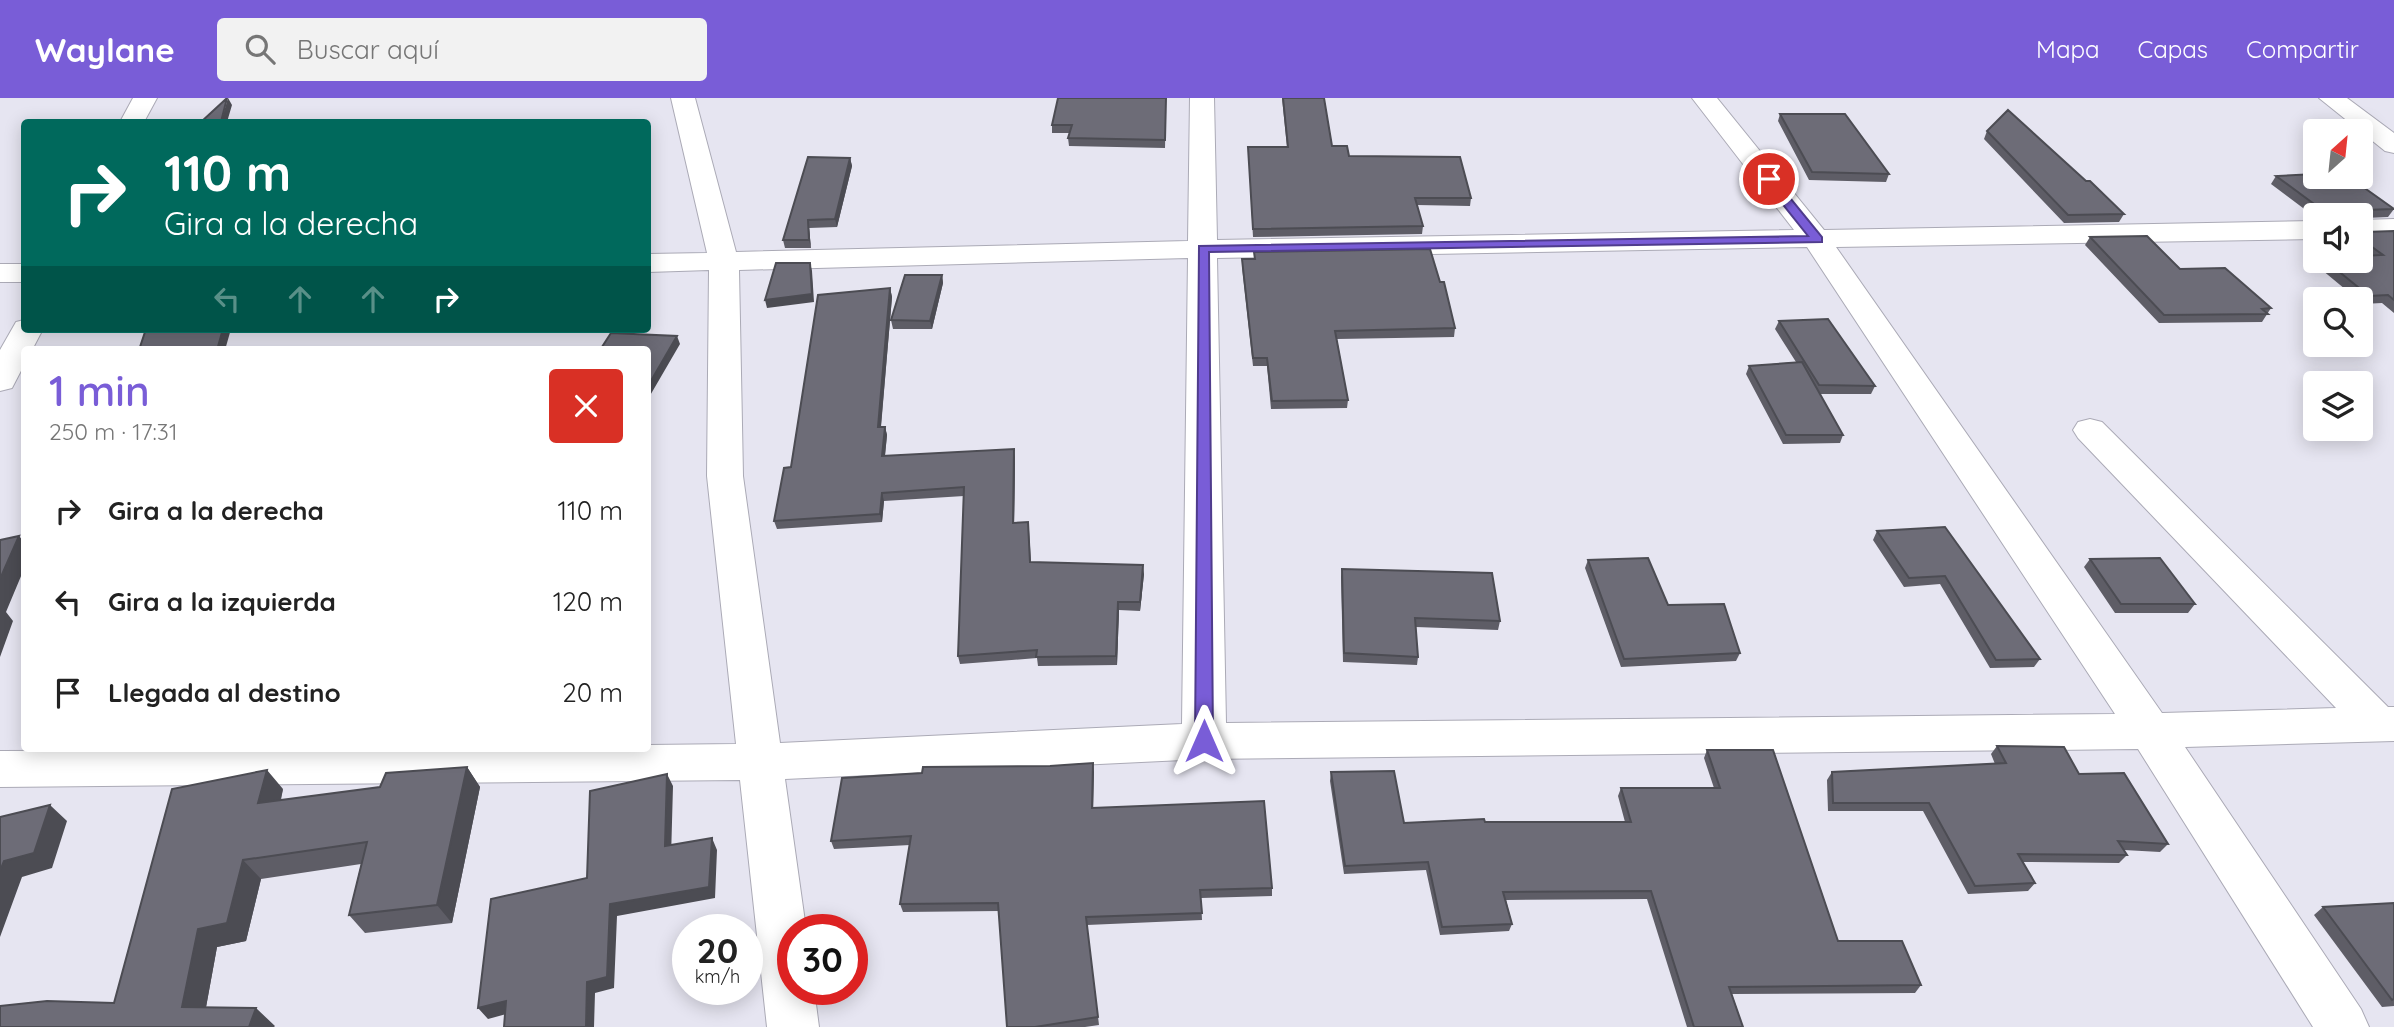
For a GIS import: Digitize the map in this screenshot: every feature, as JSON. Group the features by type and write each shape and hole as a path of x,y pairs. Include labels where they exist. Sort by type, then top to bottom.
{"street":[{"path":"134,119 145,98"},
{"path":"683,98 724,262 725,476 758,762 793,1027"},
{"path":"1202,98 1204,741"},
{"path":"1704,98 1817,240 2150,731 2343,1027"},
{"path":"2331,98 2394,145"},
{"path":"2373,229 2394,228"},
{"path":"651,263 1203,249 2303,230"},
{"path":"0,273 21,273"},
{"path":"0,381 25,333"},
{"path":"2090,430 2387,725"},
{"path":"0,769 758,762 1204,741 2150,731 2387,725"}],"building":[{"path":"227,98 222,119 204,119"},
{"path":"1058,98 1166,98 1165,140 1068,138 1072,125 1052,125"},
{"path":"1283,98 1324,98 1332,146 1347,146 1349,156 1460,157 1471,198 1415,198 1423,226 1253,229 1248,147 1288,147"},
{"path":"2008,110 2124,214 2068,215 1987,131"},
{"path":"1780,114 1845,114 1889,174 1812,172"},
{"path":"808,157 850,158 835,219 808,220 809,240 783,240"},
{"path":"2303,175 2303,189 2366,189 2394,209 2373,210 2373,203 2313,203 2276,176"},
{"path":"2394,231 2394,300 2388,295 2373,296 2373,287 2358,287 2341,273 2373,273 2373,255 2383,255 2373,248 2373,232"},
{"path":"2147,236 2180,269 2225,268 2271,308 2262,309 2268,314 2164,315 2090,237"},
{"path":"1430,249 1440,282 1444,282 1455,328 1335,331 1348,400 1272,401 1267,358 1253,358 1242,259 1255,259 1254,252"},
{"path":"776,263 810,263 812,294 765,300"},
{"path":"905,275 942,275 930,321 891,320"},
{"path":"890,288 878,427 885,427 882,456 1014,449 1013,523 1028,522 1030,562 1143,565 1140,602 1118,602 1116,656 1036,657 1037,650 958,656 964,487 882,493 880,514 774,521 784,468 791,467 818,295"},
{"path":"1828,319 1875,386 1819,385 1779,321"},
{"path":"145,333 222,333 218,346 140,346"},
{"path":"611,333 677,336 651,381 651,346 603,346"},
{"path":"1802,362 1843,435 1786,435 1749,366"},
{"path":"1945,527 2040,659 1996,660 1945,576 1909,578 1877,531"},
{"path":"19,536 0,579 0,540"},
{"path":"1648,558 1668,605 1724,604 1740,653 1624,659 1588,560"},
{"path":"2160,558 2195,604 2121,604 2090,559"},
{"path":"1342,569 1492,573 1500,621 1415,618 1418,657 1344,653"},
{"path":"1997,746 2064,747 2079,774 2124,773 2168,844 2118,841 2127,855 2018,854 2035,883 1975,886 1929,803 1833,803 1832,772 2006,763"},
{"path":"1707,750 1773,750 1838,941 1902,941 1921,985 1729,987 1743,1027 1694,1027 1651,891 1503,892 1512,924 1442,927 1428,862 1345,866 1331,772 1394,771 1404,823 1484,819 1485,822 1631,822 1621,788 1720,788"},
{"path":"1093,763 1092,808 1264,801 1272,888 1200,890 1202,913 1086,917 1098,1017 1035,1027 1007,1027 998,903 900,904 911,836 831,841 842,778 922,773 923,767"},
{"path":"467,767 437,905 349,915 367,842 243,860 227,923 198,929 182,1007 256,1008 249,1027 0,1027 0,1006 47,1001 114,1003 172,789 267,770 258,803 380,787 386,773"},
{"path":"667,774 665,846 712,838 709,887 610,904 607,977 587,982 586,1027 504,1027 506,1001 478,1008 491,899 587,878 590,791"},
{"path":"50,805 34,853 4,861 0,871 0,817"},
{"path":"2394,903 2394,999 2392,1000 2323,907"}],"route":[{"path":"1204,741 1203,249 1817,240 1769,179"}]}
